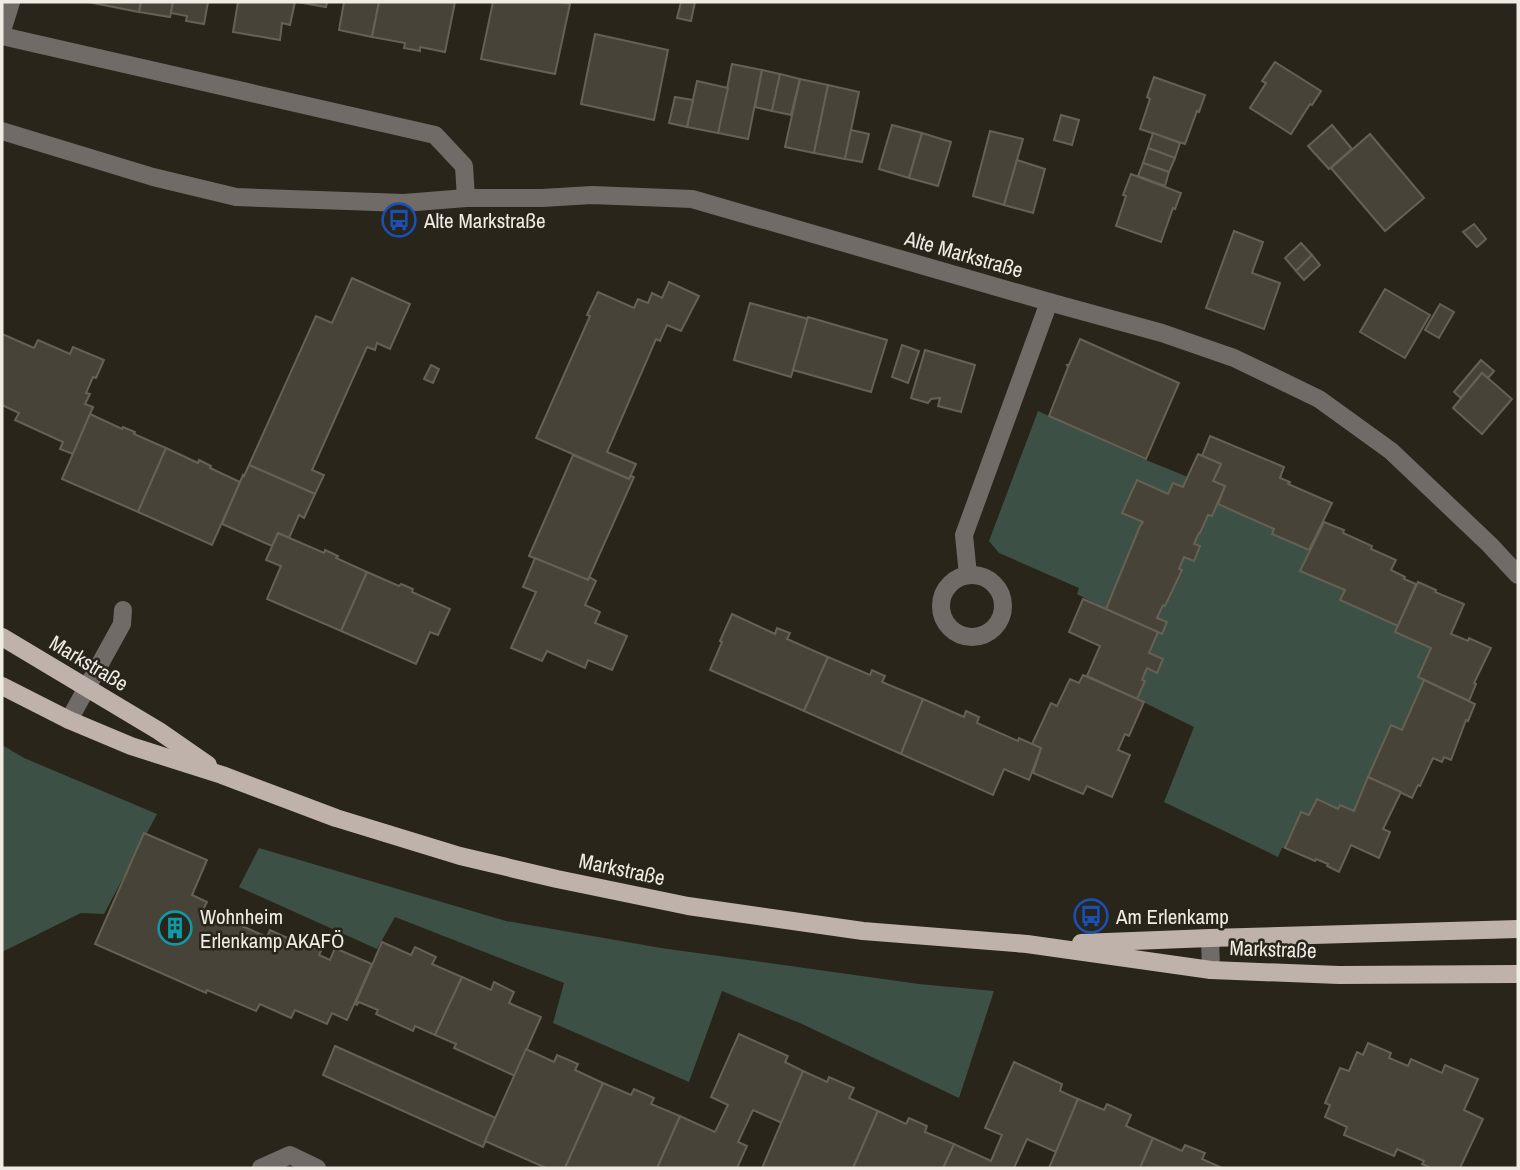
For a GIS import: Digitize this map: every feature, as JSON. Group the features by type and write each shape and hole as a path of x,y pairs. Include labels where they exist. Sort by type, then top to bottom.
{"main road":[{"name":"Markstraße","path":"2,637 159,731 222,775"},
{"name":"Markstraße","path":"2,687 69,720 131,746 222,775 336,818 460,856 688,906 863,930 1027,944 1211,970 1339,975 1518,974"},
{"name":"Markstraße","path":"1027,944 1518,929"}],"street":[{"path":"9,2 2,33 435,135 464,166 466,198"},
{"name":"Alte Markstraße","path":"2,131 153,177 236,197 404,204 466,198 592,195 692,199 1162,333 1234,358 1319,399 1391,451 1518,575"},
{"path":"968,575 964,535 1049,302"},
{"path":"69,720 122,624 123,610"},
{"path":"1210,938 1211,970"},
{"path":"261,1168 290,1155 317,1168"}],"green space":[{"path":"1038,411 1188,477 1183,487 1173,483 1168,494 1136,481 1122,512 1143,522 1106,609 1077,594 1079,588 999,553 989,541"},
{"path":"1218,504 1274,529 1273,534 1309,550 1301,571 1345,590 1341,601 1398,626 1396,632 1431,648 1418,676 1424,680 1402,730 1391,725 1354,811 1341,805 1338,809 1317,799 1309,815 1301,812 1285,848 1282,848 1278,857 1164,802 1194,727 1137,699 1147,668 1157,672 1163,659 1149,653 1158,632 1162,633 1167,622 1157,618 1181,571 1179,569 1184,557 1199,546 1194,544 1208,515 1212,516"},
{"path":"2,745 24,758 157,814 104,914 81,913 2,952"},
{"path":"259,848 506,921 661,948 919,984 994,991 959,1098 802,1024 722,991 689,1082 553,1023 564,983 395,917 377,949 239,887"}],"building":[{"path":"88,2 141,2 139,12"},
{"path":"141,2 173,2 170,17 139,12"},
{"path":"173,2 208,2 204,24 186,21 187,16 171,13"},
{"path":"238,2 295,2 290,25 282,23 280,40 233,32"},
{"path":"297,2 327,2 326,7"},
{"path":"344,2 379,2 372,37 339,30"},
{"path":"379,2 455,2 445,52 420,47 420,51 404,48 405,43 372,37"},
{"path":"493,2 570,4 555,74 481,59"},
{"path":"681,2 695,2 691,21 677,18"},
{"path":"595,34 668,50 654,120 581,104"},
{"path":"1275,62 1321,91 1291,134 1250,108 1266,83 1262,81"},
{"path":"732,64 762,70 748,139 718,133"},
{"path":"762,70 780,74 772,111 755,107"},
{"path":"780,74 800,79 791,115 772,111"},
{"path":"1154,77 1205,95 1185,144 1140,129"},
{"path":"800,79 828,85 814,153 785,147"},
{"path":"697,81 728,88 718,133 687,127"},
{"path":"828,85 859,92 845,159 814,153"},
{"path":"675,97 693,100 687,127 669,123"},
{"path":"1061,115 1079,120 1072,145 1054,140"},
{"path":"892,125 922,133 909,178 879,169"},
{"path":"1332,125 1352,149 1329,169 1308,146"},
{"path":"851,130 869,134 862,162 845,159"},
{"path":"990,131 1023,139 1004,205 973,196"},
{"path":"922,133 951,142 938,186 909,178"},
{"path":"1153,133 1180,143 1175,158 1148,148"},
{"path":"1370,134 1424,198 1385,231 1331,168"},
{"path":"1148,148 1175,158 1169,172 1143,163"},
{"path":"1017,160 1045,169 1033,213 1004,205"},
{"path":"1143,163 1169,172 1165,186 1138,176"},
{"path":"1131,174 1181,193 1161,242 1116,226"},
{"path":"1474,224 1486,239 1477,247 1463,232"},
{"path":"1234,231 1263,242 1252,273 1280,283 1264,329 1206,308"},
{"path":"1301,243 1312,255 1296,271 1285,258"},
{"path":"1312,255 1320,265 1304,280 1296,271"},
{"path":"352,278 410,304 390,349 377,343 375,350 367,347 312,470 324,475 315,494 249,465 316,316 332,323"},
{"path":"669,282 699,296 681,331 667,325 660,341 656,339 607,452 636,464 629,479 536,438 598,292 634,308 638,299 648,303 652,293 662,298"},
{"path":"1385,289 1430,315 1405,358 1360,332"},
{"path":"750,303 808,319 791,377 734,360"},
{"path":"1440,304 1454,312 1439,338 1425,330"},
{"path":"808,317 887,340 871,392 793,370"},
{"path":"2,334 34,348 38,340 70,354 73,347 104,360 86,393 90,394 85,404 93,407 73,454 60,449 63,442 15,420 19,413 2,405"},
{"path":"1080,339 1179,383 1146,459 1049,416 1067,365"},
{"path":"902,345 919,351 908,383 892,377"},
{"path":"925,350 975,365 961,412 938,406 940,398 931,399 928,403 911,398"},
{"path":"1481,360 1494,371 1488,378 1482,373 1461,398 1454,392"},
{"path":"431,365 439,369 433,383 424,379"},
{"path":"1482,373 1512,399 1482,434 1453,408"},
{"path":"90,414 166,448 138,512 62,479"},
{"path":"1210,436 1284,467 1280,478 1290,482 1288,484 1332,503 1309,550 1272,534 1274,529 1218,504 1225,486 1213,481 1221,464 1202,456"},
{"path":"166,448 198,463 199,460 240,482 212,545 138,512"},
{"path":"1198,454 1221,464 1213,481 1225,486 1212,516 1208,515 1194,544 1200,546 1194,561 1184,557 1179,569 1182,570 1157,618 1167,622 1162,634 1106,609 1143,522 1122,513 1137,480 1168,494 1173,483 1183,487"},
{"path":"573,455 629,479 634,477 588,580 529,556"},
{"path":"249,465 315,494 304,518 299,515 289,538 278,533 272,546 222,524"},
{"path":"1324,522 1344,530 1343,533 1396,560 1391,570 1416,584 1398,626 1340,600 1345,590 1300,571"},
{"path":"278,533 324,553 325,550 367,572 341,631 267,599 281,566 266,560"},
{"path":"535,558 596,581 585,605 600,612 595,623 627,636 612,670 588,660 585,668 547,651 542,661 511,648 536,592 523,587"},
{"path":"367,572 413,589 412,592 450,609 438,635 430,632 416,664 341,631"},
{"path":"1418,582 1464,604 1451,634 1468,641 1469,638 1491,648 1474,683 1476,684 1469,701 1418,677 1431,648 1395,632"},
{"path":"1083,599 1158,632 1149,653 1163,659 1157,673 1147,668 1137,699 1087,676 1100,646 1069,632"},
{"path":"732,614 775,634 777,628 790,633 787,639 828,657 804,711 710,670"},
{"path":"828,657 870,675 872,670 885,676 882,682 923,699 901,754 804,711"},
{"path":"1083,675 1144,702 1129,736 1125,734 1118,750 1130,755 1112,797 1087,786 1083,794 1033,773 1041,748 1032,744 1051,703 1057,706 1070,679 1079,683"},
{"path":"1424,680 1475,704 1451,760 1444,757 1442,762 1433,758 1412,798 1368,777 1391,725 1402,730"},
{"path":"923,699 964,717 966,711 979,717 977,723 1041,748 1029,780 1004,769 993,795 901,754"},
{"path":"1368,777 1401,792 1383,829 1390,832 1379,858 1351,845 1339,872 1327,866 1328,864 1285,848 1301,812 1309,815 1317,799 1338,809 1340,805 1354,811"},
{"name":"Wohnheim Erlenkamp AKAFÖ","path":"144,833 207,860 192,895 207,902 202,912 267,937 270,930 301,944 303,940 322,949 319,955 330,960 335,948 372,964 347,1020 332,1013 327,1024 295,1010 291,1018 260,1004 256,1011 207,990 206,993 95,944"},
{"path":"382,942 411,955 415,947 436,957 432,964 462,977 435,1035 415,1026 413,1031 376,1014 378,1010 359,1002 355,1004"},
{"path":"462,977 491,990 494,982 514,992 509,1003 541,1017 515,1076 454,1048 456,1044 435,1035"},
{"path":"739,1034 788,1056 785,1062 803,1071 782,1123 753,1110 738,1142 747,1146 737,1168 657,1168 680,1116 715,1132 728,1105 711,1097"},
{"path":"1368,1043 1391,1053 1389,1058 1408,1066 1411,1059 1442,1073 1445,1065 1478,1079 1464,1110 1483,1119 1460,1168 1431,1168 1422,1164 1424,1161 1397,1149 1394,1156 1344,1135 1347,1127 1325,1117 1330,1105 1325,1103 1340,1068 1349,1071 1357,1052 1363,1055"},
{"path":"335,1046 496,1118 483,1147 323,1075"},
{"path":"526,1049 554,1062 557,1055 578,1064 575,1070 603,1083 565,1168 546,1168 485,1141"},
{"path":"1014,1062 1062,1084 1060,1091 1078,1099 1056,1152 1027,1139 1014,1168 943,1168 954,1144 991,1161 1002,1135 985,1128"},
{"path":"803,1071 827,1082 829,1077 854,1088 849,1098 878,1111 853,1168 762,1168"},
{"path":"603,1083 631,1095 634,1089 654,1098 651,1104 680,1116 657,1168 565,1168"},
{"path":"1078,1099 1104,1110 1107,1104 1131,1115 1126,1126 1153,1138 1140,1168 1049,1168"},
{"path":"878,1111 906,1124 909,1118 927,1126 925,1132 954,1144 943,1168 853,1168"},
{"path":"1153,1138 1182,1151 1185,1145 1205,1153 1202,1159 1222,1168 1140,1168"}],"place":[{"name":"Alte Markstraße","path":"399,220"},
{"name":"Am Erlenkamp","path":"1091,916"},
{"name":"Wohnheim Erlenkamp AKAFÖ","path":"175,928"}]}
